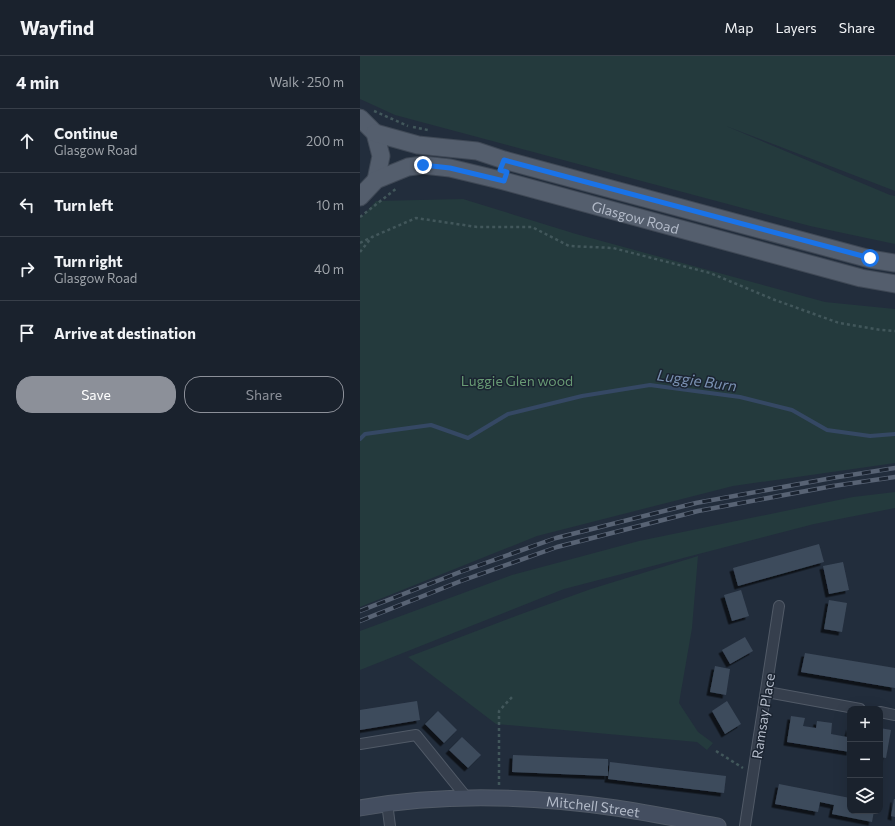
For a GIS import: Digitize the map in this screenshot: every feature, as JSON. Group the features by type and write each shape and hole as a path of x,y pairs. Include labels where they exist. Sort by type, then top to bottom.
{"main road":[{"name":"Glasgow Road","path":"360,118 375,133 418,145 477,152 862,256 895,263"},
{"path":"375,133 381,156 376,180"},
{"name":"Glasgow Road","path":"360,197 376,180 401,170 423,165 450,168 504,181 861,278 895,284"}],"street":[{"name":"Ramsay Place","path":"745,826 779,606"},
{"path":"766,692 847,707"},
{"path":"883,713 895,715"},
{"path":"360,744 416,735 467,798"},
{"name":"Mitchell Street","path":"360,808 387,803 499,797 616,808 718,826"},
{"path":"387,803 390,826"}],"path":[{"path":"360,217 400,186"},
{"path":"360,243 416,218 478,227 532,227 569,246 613,248 710,273 775,300 839,323 881,330 895,330"},
{"path":"360,252 372,237"},
{"path":"499,797 498,711 512,697"},
{"path":"716,751 744,768 754,771"}],"green space":[{"path":"360,56 895,56 895,191 726,126 895,196 895,244 810,226 395,115 360,99"},
{"name":"Luggie Glen wood","path":"463,199 576,234 825,302 895,309 895,463 733,486 537,536 360,607 360,219 376,201"},
{"path":"895,492 895,508 814,524 564,589 360,670 360,631 512,575 639,541 853,497"},
{"path":"698,556 692,628 679,703 698,732 713,743 707,750 697,742 496,724 408,657 591,589"}],"building":[{"path":"819,544 824,562 738,586 733,568"},
{"path":"843,562 849,590 829,594 823,566"},
{"path":"741,590 749,616 732,621 724,595"},
{"path":"829,600 847,603 842,632 824,629"},
{"path":"745,637 753,651 730,664 722,650"},
{"path":"805,653 895,668 895,688 801,672"},
{"path":"715,666 730,669 726,695 710,692"},
{"path":"417,701 420,720 360,730 360,710"},
{"path":"727,701 741,724 725,734 712,711"},
{"path":"438,711 457,730 444,743 425,724"},
{"path":"791,716 805,718 803,726 816,728 817,721 832,723 831,734 847,737 847,752 787,742"},
{"path":"883,729 891,730 886,758 883,758"},
{"path":"462,737 481,755 468,768 449,750"},
{"path":"513,755 608,759 608,776 512,772"},
{"path":"610,762 726,776 724,793 608,779"},
{"path":"779,784 847,797 847,814 873,814 872,822 832,814 834,805 820,802 818,812 775,804"},
{"path":"895,799 895,817 891,816"}],"waterway":[{"name":"Luggie Burn","path":"360,439 365,434 431,425 468,438 508,414 582,396 650,385 740,397 792,410 827,430 870,436 895,434"}],"railway":[{"path":"360,611 460,572 556,538 696,503 895,468"},
{"path":"360,621 461,581 557,547 698,511 833,486 895,477"}],"route":[{"path":"423,165 450,168 504,181 507,172 500,170 504,160 870,258"}]}
